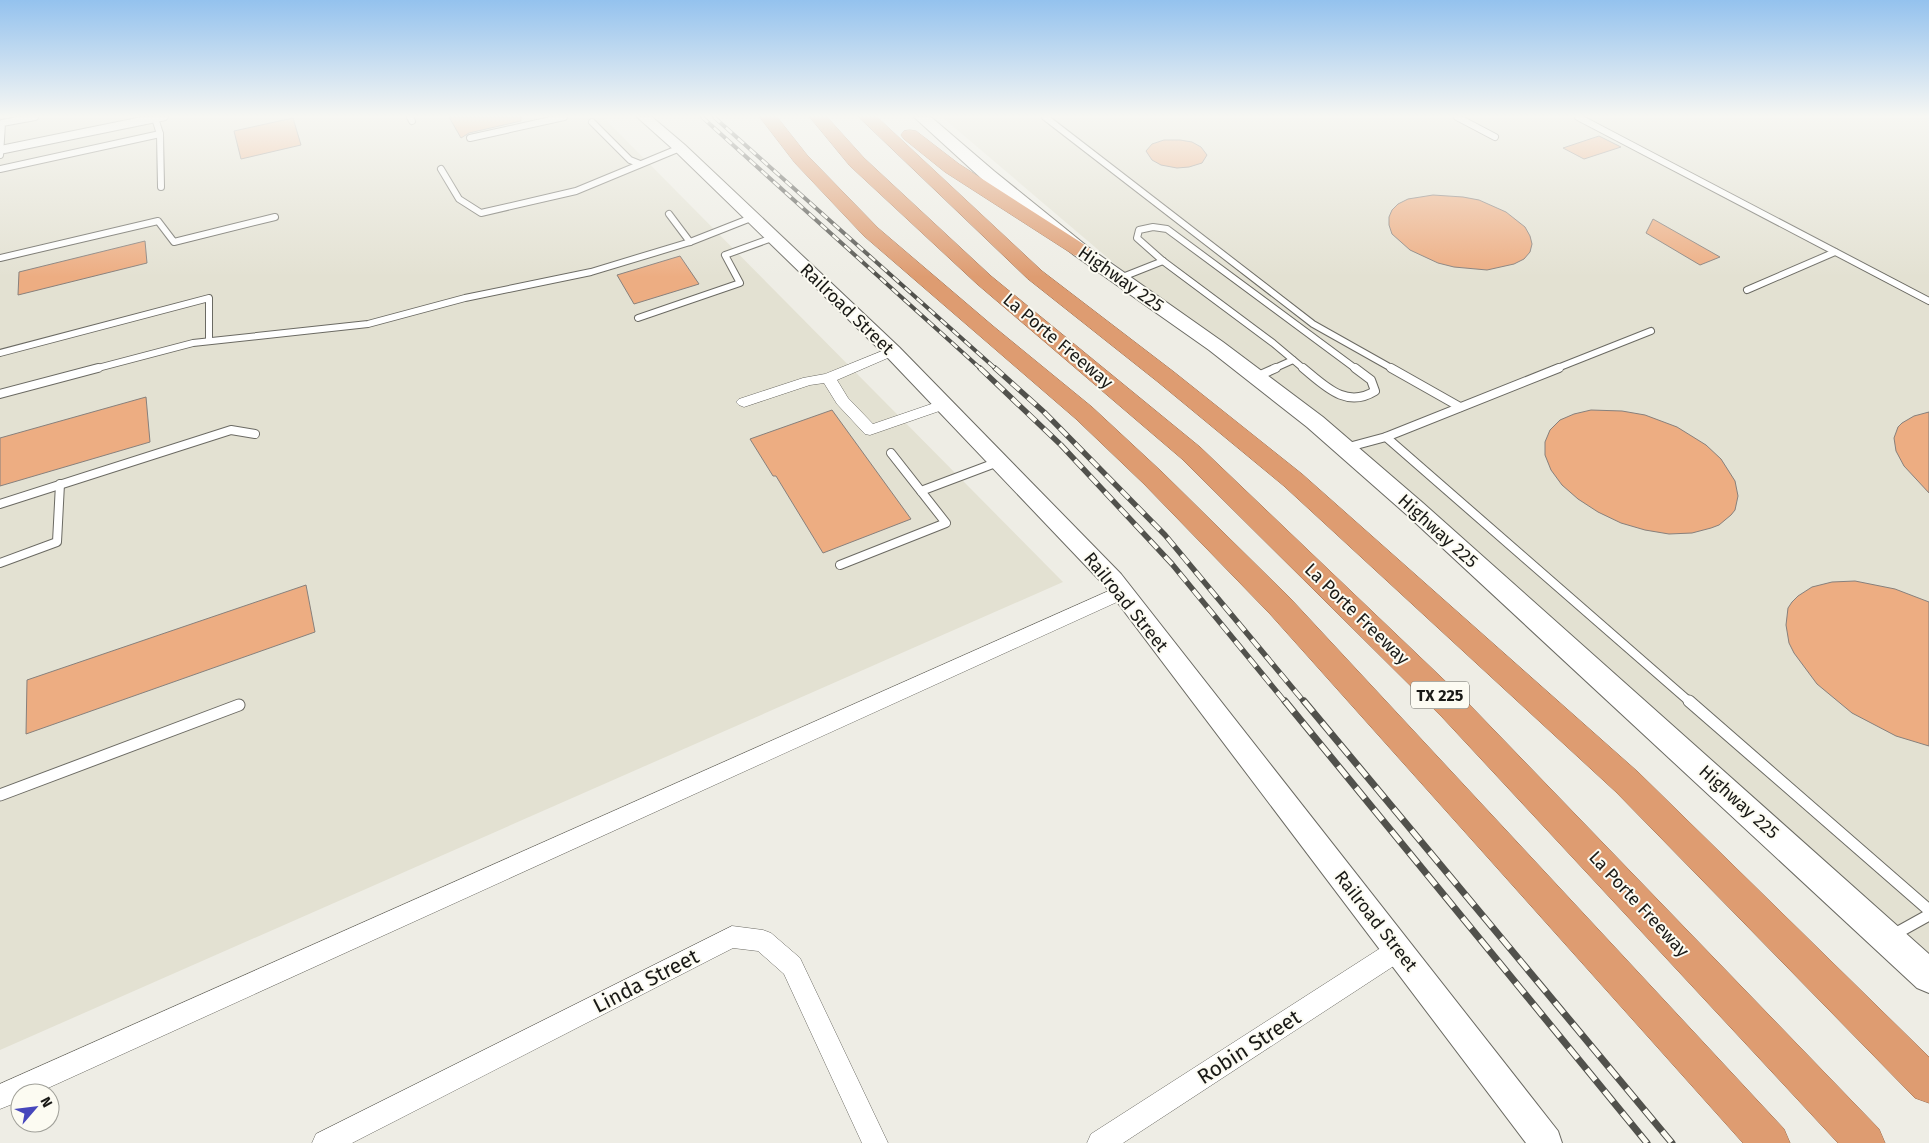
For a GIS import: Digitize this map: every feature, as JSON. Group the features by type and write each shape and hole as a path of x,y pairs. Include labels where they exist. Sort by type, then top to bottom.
{"highway":[{"path":"812,170 871,232 985,331 1084,413 1153,478 1280,606 1770,1143"},
{"name":"La Porte Freeway","path":"866,170 984,280 1190,453 1446,701 1865,1143"},
{"name":"La Porte Freeway","path":"924,170 1035,275 1166,377 1293,480 1627,782 1929,1084"},
{"path":"956,170 1081,251"}],"main road":[{"name":"Highway 225","path":"983,170 1081,251 1216,346 1344,448 1437,529 1929,976"}],"street":[{"name":"Railroad Street","path":"703,170 892,351 942,405 1113,580 1546,1143"},
{"path":"744,402 808,380 828,378 892,351"},
{"path":"828,378 842,401 870,430 942,405"},
{"path":"0,1097 1122,592"},
{"name":"Linda Street","path":"325,1143 732,937 763,941 792,966 874,1143"},
{"name":"Robin Street","path":"1100,1143 1398,950"}],"lane":[{"path":"161,170 161,187"},
{"path":"442,170 459,199 481,213 576,191 625,170"},
{"path":"1114,170 1313,324 1460,407"},
{"path":"1680,170 1929,301"},
{"path":"669,214 690,242"},
{"path":"0,258 158,221 174,242 275,217"},
{"path":"0,394 193,342 368,324 465,298 591,272 690,242 751,218"},
{"path":"1153,227 1167,228 1371,380 1375,391 1364,398 1344,397 1327,388 1163,260 1137,238 1139,230 1153,227"},
{"path":"638,318 740,283 725,255 772,238"},
{"path":"1747,290 1835,252"},
{"path":"1120,278 1163,260"},
{"path":"0,352 209,298 209,341"},
{"path":"1344,448 1386,437 1650,331"},
{"path":"1256,377 1293,360"},
{"path":"0,504 231,430 255,434"},
{"path":"1386,437 1929,910"},
{"path":"840,565 946,523 891,453"},
{"path":"921,491 998,462"},
{"path":"0,563 57,542 60,484"},
{"path":"0,795 239,705"},
{"path":"1888,938 1929,915"}],"shaded area":[{"path":"0,170 656,170 1063,582 0,1050"},
{"path":"1005,170 1929,170 1929,956"}],"building":[{"path":"1433,195 1479,200 1506,212 1525,227 1532,244 1530,252 1524,259 1514,264 1487,270 1454,267 1438,263 1410,250 1392,234 1389,217 1392,210 1398,204 1408,199"},
{"path":"1653,219 1720,257 1700,265 1646,233"},
{"path":"145,241 147,263 18,295 19,272"},
{"path":"680,256 699,284 634,304 617,275"},
{"path":"146,397 150,442 0,486 0,438"},
{"path":"832,410 911,519 823,553 776,476 773,476 750,439"},
{"path":"1591,410 1622,411 1645,415 1677,427 1706,445 1721,459 1735,481 1738,496 1735,510 1719,525 1711,528 1692,533 1669,534 1621,523 1598,512 1578,499 1562,485 1551,470 1545,455 1545,442 1550,430 1560,420"},
{"path":"1929,412 1929,493 1904,466 1896,451 1894,438 1898,427 1902,423 1914,416"},
{"path":"1855,581 1895,589 1929,602 1929,746 1896,736 1852,713 1817,684 1794,653 1789,643 1786,625 1788,608 1798,596 1812,587 1832,582"},
{"path":"306,585 315,632 26,734 27,680"}],"railway":[{"path":"761,170 981,369"},
{"path":"774,170 996,369"},
{"path":"980,368 1061,445 1172,564 1286,703"},
{"path":"995,368 1044,412 1165,535 1305,703"},
{"path":"1285,701 1647,1143"},
{"path":"1304,701 1672,1143"}]}
